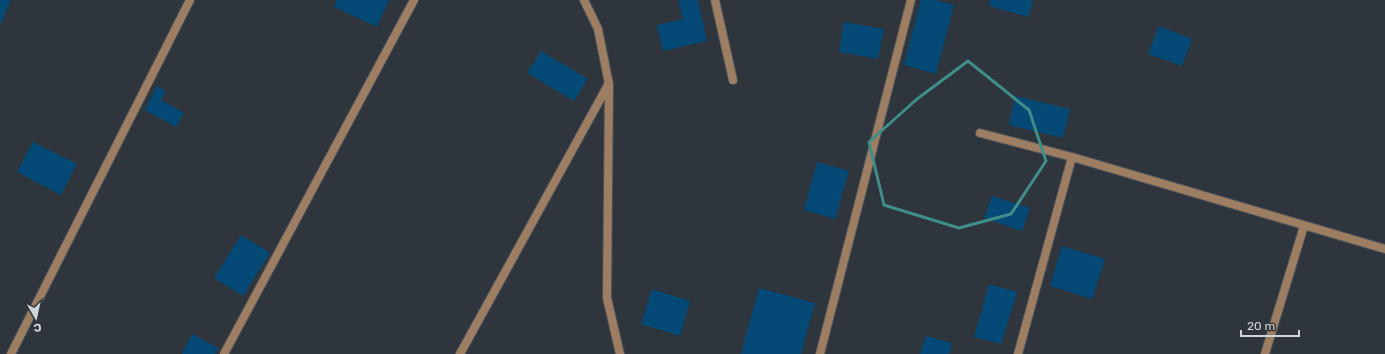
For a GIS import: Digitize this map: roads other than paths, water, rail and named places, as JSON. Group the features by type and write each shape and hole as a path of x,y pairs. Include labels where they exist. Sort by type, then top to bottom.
{"street":[{"path":"11,354 190,0"},
{"path":"224,354 414,0"},
{"path":"584,0 598,29 609,84 607,298 620,354"},
{"path":"715,0 733,80"},
{"path":"820,354 911,0"},
{"path":"460,354 609,84"},
{"path":"980,133 1072,157 1385,249"},
{"path":"1018,354 1072,157"},
{"path":"1265,354 1304,226"}]}
